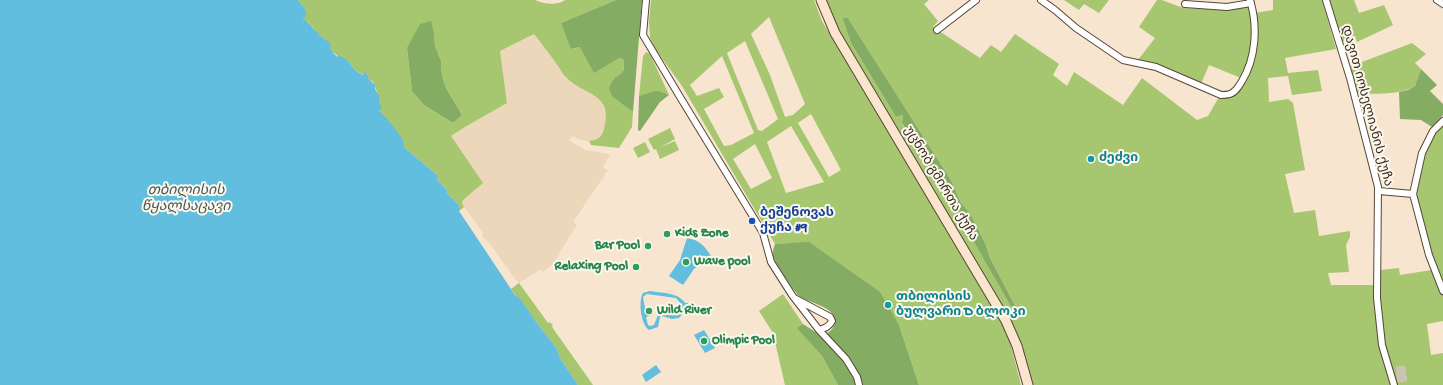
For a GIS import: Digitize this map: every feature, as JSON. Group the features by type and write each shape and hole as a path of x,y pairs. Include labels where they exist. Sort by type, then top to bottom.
{"main road":[{"name":"უცნობ გმირთა ქუჩა","path":"821,0 838,39 1006,321 1017,346 1028,385"}],"street":[{"path":"646,0 643,35 756,220 763,233 772,262 794,298 819,330 846,358 857,377 859,385"},
{"path":"937,30 976,0"},
{"path":"1041,0 1076,28 1123,60 1156,67 1220,95 1229,95 1238,87 1243,79 1252,55 1255,40 1251,2 1227,7 1185,4"},
{"name":"დავით იოსელიანის ქუჩა","path":"1326,0 1350,78 1379,191 1377,298 1382,345 1394,385"},
{"path":"1437,0 1443,4"},
{"path":"1443,120 1433,131 1422,153 1412,194 1429,255 1443,291"},
{"path":"1379,191 1412,194"},
{"path":"794,298 830,317 832,321 830,325 819,330"}],"shaded area":[{"path":"534,34 567,78 596,95 602,102 606,114 606,125 601,137 597,140 581,140 572,136 569,140 585,150 610,154 603,168 608,170 573,222 577,225 554,264 543,272 541,269 519,283 488,241 482,236 483,233 462,203 463,200 479,186 451,136 507,103 500,51"},
{"path":"1405,366 1407,381 1398,382 1396,367"}],"green space":[{"path":"298,0 535,0 550,4 565,0 616,0 561,23 572,49 580,47 623,59 623,72 613,80 625,106 633,112 632,127 619,148 591,145 589,141 599,138 602,135 606,117 605,108 596,97 574,84 566,77 534,34 500,51 507,103 451,136 483,183 463,200 462,203 464,207 459,211 458,204 447,193 448,192 437,179 437,175 405,148 379,111 377,91 373,82 368,78 370,78 355,70 349,62 348,63 331,51 326,40 303,19 306,17 306,10","holes":["434,34 435,46 441,61 442,76 446,88 462,115 453,123 424,105 412,91 407,48"]},
{"path":"616,0 642,0 633,112 612,96 609,88 614,79 620,75 624,69 623,59 619,58 594,73 580,47 571,49 561,23"},
{"path":"651,0 814,0 822,21 1007,330 1021,385 919,385 899,325 809,243 775,244 682,86 656,50 650,38 649,22","holes":["769,17 805,104 793,115 785,117 770,75 751,34","745,41 778,119 762,131 758,130 727,53","722,56 754,133 731,145 724,146 704,109 724,97 719,88 697,96 690,85","811,114 841,170 829,177 798,123","791,126 824,182 786,193 767,142","755,144 772,178 751,189 733,159"]},
{"path":"825,0 929,0 924,4 938,21 933,27 980,58 991,45 1001,52 1015,34 1059,64 1053,75 1067,86 1074,72 1123,105 1142,78 1197,120 1208,116 1219,97 1229,98 1236,94 1253,63 1256,50 1255,13 1273,10 1273,0 1322,0 1336,49 1285,58 1288,73 1318,70 1322,91 1292,95 1288,76 1268,78 1269,102 1288,99 1293,103 1305,170 1285,174 1294,213 1315,210 1319,236 1350,231 1350,237 1346,245 1349,272 1328,273 1331,285 1374,285 1378,336 1391,385 1032,385 1022,345 1009,318 845,45","holes":["842,17 848,18 951,180 961,203 970,213 985,243 990,258 1021,317 1014,312 960,218 902,124 903,115 896,117 851,43"]},
{"path":"1064,0 1109,0 1099,13 1084,4 1079,10"},
{"path":"1157,0 1162,0 1183,8 1226,10 1249,6 1251,43 1248,59 1241,78 1209,65 1201,84 1159,66 1138,60 1155,38 1139,27"},
{"path":"1328,0 1354,0 1359,13 1384,5 1393,25 1357,42 1355,36 1341,42"},
{"path":"842,17 848,18 951,180 961,203 970,213 985,243 990,258 1021,317 1014,312 960,218 902,123 903,115 896,117 851,43"},
{"path":"431,21 435,46 441,61 442,76 446,88 462,115 453,123 424,105 412,91 407,48 420,24"},
{"path":"1412,43 1426,54 1415,63 1421,69 1415,86 1394,93 1356,94 1349,67"},
{"path":"646,52 650,54 669,95 662,92 639,96 643,56"},
{"path":"1421,69 1437,85 1430,91 1443,104 1443,115 1432,127 1421,120 1400,119 1399,92 1408,90 1415,86"},
{"path":"656,91 669,95 660,102 640,131 638,130 639,96"},
{"path":"1443,123 1443,321 1427,324 1431,355 1443,353 1443,385 1396,385 1385,347 1380,291 1381,270 1399,268 1400,275 1438,269 1430,250 1415,194 1425,154 1435,133","holes":["1405,366 1407,381 1398,382 1396,367"]},
{"path":"670,128 675,139 661,147 675,141 679,150 660,159 656,149 654,150 648,139"},
{"path":"645,142 650,152 638,158 633,148"},
{"path":"809,242 880,292 899,325 919,385 838,385 822,356 797,328 803,324 820,335 827,333 832,329 835,319 828,310 822,306 799,296 793,289 773,256 775,244"},
{"path":"519,283 548,323 550,322 553,326 552,327 593,385 578,385 560,358 557,349 511,289"},
{"path":"783,294 803,324 798,328 822,356 838,385 785,385 773,333 759,311"}],"water":[{"name":"თბილისის წყალსაცავი","path":"0,0 298,0 306,10 306,17 303,19 311,25 318,34 330,43 330,48 334,54 347,60 347,62 349,62 355,70 363,75 364,72 370,78 368,78 375,85 375,89 379,96 379,103 382,108 379,111 398,133 404,142 403,144 405,148 437,175 437,179 448,192 447,193 458,204 460,208 459,211 515,295 521,300 557,349 560,358 578,385 0,385"},
{"name":"Wave pool","path":"687,238 695,240 701,244 711,256 694,269 683,285 669,276 680,260"},
{"name":"Wild River","path":"650,291 674,295 682,299 685,303 688,303 688,306 685,306 684,312 679,318 672,319 662,316 660,317 658,327 649,330 644,323 641,313 641,297 643,293","holes":["647,294 676,298 681,304 681,311 677,315 662,313 658,315 654,325 648,325 646,317 652,315 651,310 647,310 646,314 643,297"]},
{"name":"Olimpic Pool","path":"704,330 715,348 705,353 694,335"},
{"path":"656,365 661,372 646,382 642,375"}],"place":[{"name":"ძეძვი","path":"1091,159"},
{"name":"ბეშენოვას ქუჩა #9","path":"752,221"},
{"name":"Kids Zone","path":"667,234"},
{"name":"Bar Pool","path":"648,246"},
{"name":"Wave pool","path":"686,262"},
{"name":"Relaxing Pool","path":"636,267"},
{"name":"თბილისის ბულვარი D ბლოკი","path":"888,305"},
{"name":"Wild River","path":"649,311"},
{"name":"Olimpic Pool","path":"704,341"}]}
